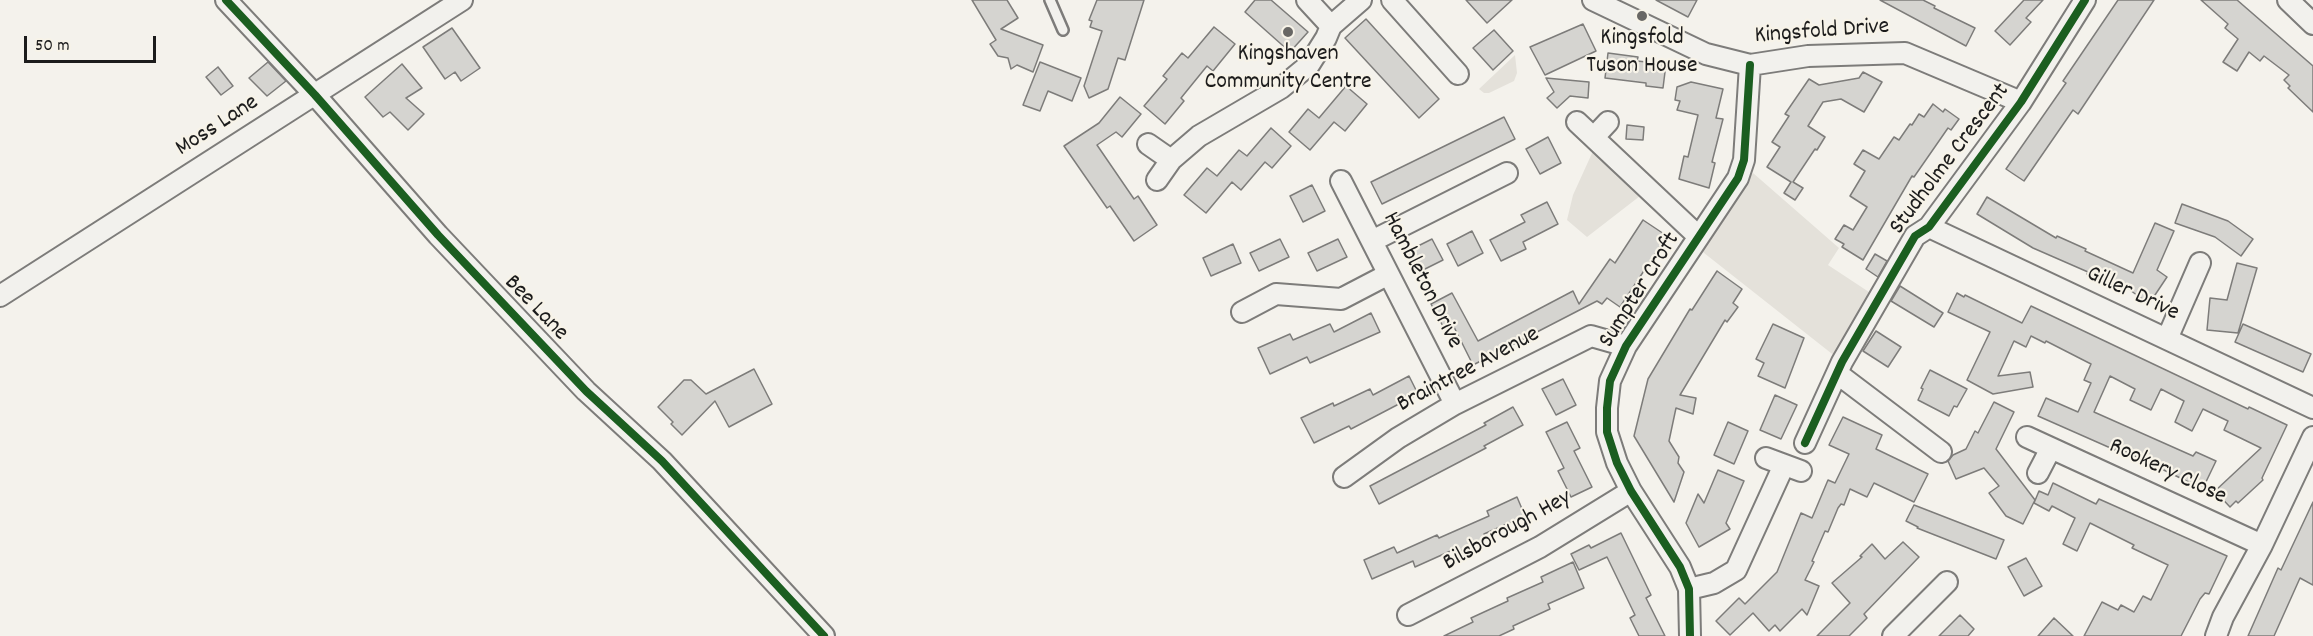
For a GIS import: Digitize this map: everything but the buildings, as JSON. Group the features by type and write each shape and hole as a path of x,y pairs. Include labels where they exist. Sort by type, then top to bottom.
{"street":[{"name":"Bee Lane","path":"226,0 315,95 438,236 586,391 662,461 824,636"},
{"name":"Moss Lane","path":"0,296 462,0"},
{"path":"1307,0 1331,26"},
{"path":"1157,180 1171,160 1199,136 1281,88 1309,65 1331,26 1361,0"},
{"path":"1392,0 1458,74"},
{"name":"Kingsfold Drive","path":"1593,0 1706,54 1750,65 1808,56 1905,53 2021,102"},
{"name":"Studholme Crescent","path":"1805,443 1842,362 1915,236 1929,228 2021,102 2085,0"},
{"path":"2288,0 2313,24"},
{"name":"Sumpter Croft","path":"1690,636 1689,589 1680,567 1631,491 1617,463 1607,432 1607,408 1610,381 1626,346 1738,178 1744,160 1750,65"},
{"name":"Sumpter Croft","path":"1577,122 1698,236"},
{"path":"1594,137 1608,122"},
{"path":"1148,144 1171,160"},
{"path":"1372,241 1507,173"},
{"name":"Hambleton Drive","path":"1341,181 1455,404"},
{"name":"Giller Drive","path":"1929,228 2313,408"},
{"path":"2167,339 2200,262"},
{"path":"1242,312 1276,294 1341,299 1387,274"},
{"name":"Braintree Avenue","path":"1344,477 1398,438 1455,404 1591,336 1626,346"},
{"path":"1838,374 1941,452"},
{"name":"Rookery Close","path":"2027,436 2262,545"},
{"path":"2216,636 2223,617 2262,545 2313,437"},
{"path":"2038,473 2051,448"},
{"path":"1689,589 1714,583 1736,570 1784,465"},
{"name":"Bilsborough Hey","path":"1408,615 1540,547 1631,491"},
{"path":"1893,636 1947,582"}],"lane":[{"path":"1050,0 1063,30"}],"shaded area":[{"path":"1515,55 1517,73 1514,81 1489,93 1484,93 1479,89"},
{"path":"1593,151 1640,196 1587,237 1567,220 1573,195"},
{"path":"1753,173 1839,248 1828,265 1872,294 1836,357 1699,249"}],"cycle path":[{"path":"226,0 315,95 438,235 586,391 662,461 824,636"},
{"path":"1805,443 1842,362 1915,236 1929,227 2021,102 2085,0"},
{"path":"1690,636 1689,589 1680,567 1631,491 1617,463 1607,432 1607,408 1610,381 1626,346 1738,178 1744,160 1750,65"}],"place":[{"name":"Kingsfold Tuson House","path":"1642,16"},
{"name":"Kingshaven Community Centre","path":"1288,32"}]}
